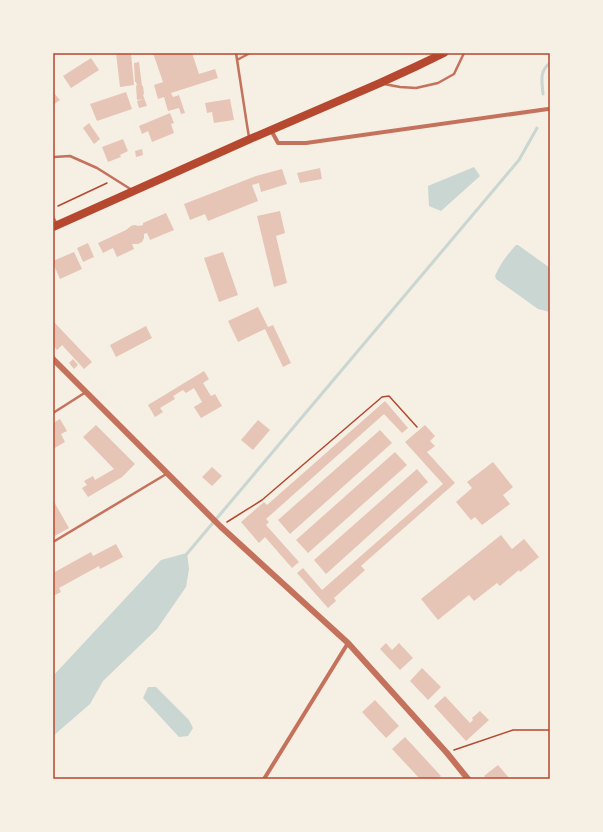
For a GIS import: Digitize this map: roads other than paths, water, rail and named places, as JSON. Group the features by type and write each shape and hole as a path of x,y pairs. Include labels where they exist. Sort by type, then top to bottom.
{"main road":[{"path":"55,226 380,83 444,53"}],"street":[{"path":"271,130 278,143 306,143 548,109"},
{"path":"53,359 218,524 348,643 447,753 468,779"},
{"path":"264,779 348,643"}],"lane":[{"path":"236,53 246,125 250,139"},
{"path":"237,60 250,53"},
{"path":"380,83 400,87 416,88 438,83 454,74 464,53"},
{"path":"53,158 70,156 97,168 134,191"},
{"path":"53,217 55,226"},
{"path":"53,413 86,392"},
{"path":"53,542 168,473"}],"waterway":[{"path":"543,94 543,73 546,66 550,63"},
{"path":"185,556 519,160 537,128"}]}
